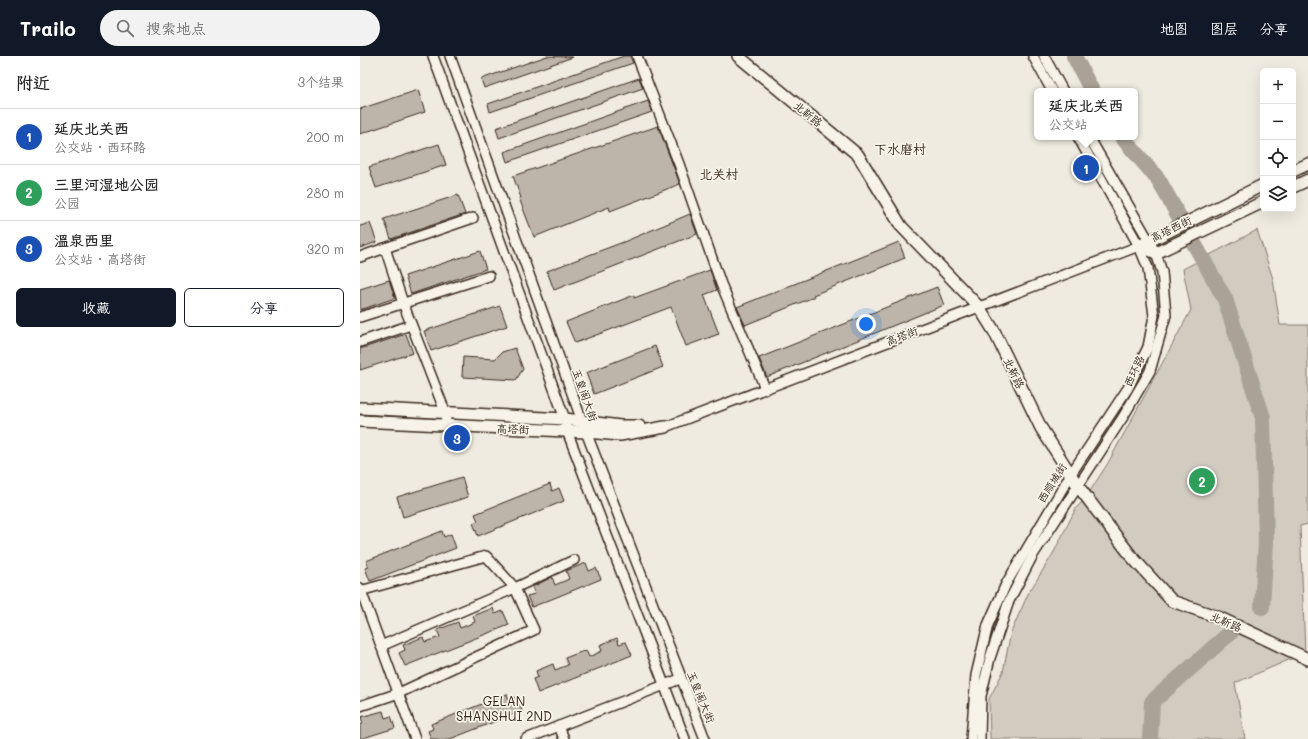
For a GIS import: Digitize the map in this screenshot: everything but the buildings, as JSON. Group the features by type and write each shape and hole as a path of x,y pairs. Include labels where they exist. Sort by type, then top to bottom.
{"main road":[{"name":"北靳路","path":"738,56 858,155 901,226 979,307 994,331 1041,428 1078,486 1132,557 1172,601 1218,617 1308,659"},
{"path":"1296,170 1308,164"},
{"path":"1296,186 1308,180"},
{"name":"高塔西街","path":"1139,246 1260,186"},
{"name":"高塔西街","path":"1139,246 1156,253 1260,203"},
{"name":"高塔街","path":"360,408 446,414 565,419 584,426 620,435 665,427"},
{"name":"高塔街","path":"360,421 567,431 584,426"}],"street":[{"path":"433,56 565,419 567,431 685,739"},
{"name":"玉皇阁大街","path":"450,56 584,426 680,679 705,739"},
{"path":"637,56 679,164 721,284 765,388"},
{"path":"1033,56 1050,88"},
{"path":"1044,56 1061,88"},
{"path":"1080,140 1139,246"},
{"path":"1091,140 1149,240"},
{"path":"360,256 473,218"},
{"name":"西环路","path":"1078,486 1123,417 1150,371 1166,315 1162,272 1156,253 1149,240"},
{"name":"高塔街","path":"665,427 1139,246"},
{"name":"西顺城街","path":"971,739 976,675 988,625 1006,584 1071,474 1128,388 1148,347 1154,316 1148,268 1139,246"},
{"path":"385,248 411,326 446,414 445,426"},
{"path":"360,317 489,276"},
{"path":"360,342 411,326"},
{"name":"西顺城街","path":"980,739 983,689 990,658 1009,601 1033,555 1078,486"},
{"path":"360,706 399,693 534,630 515,588 486,556 360,590 399,693 415,739"},
{"path":"381,646 515,588 574,560"},
{"path":"526,739 680,679"},
{"path":"559,726 564,739"}],"shaded area":[{"path":"1257,230 1273,279 1280,325 1308,325 1308,524 1300,526 1305,653 1235,683 1245,739 990,739 989,699 1003,672 1011,632 1028,594 1054,552 1076,508 1085,499 1108,463 1191,310 1183,269"}],"waterway":[{"path":"1074,56 1090,88"},
{"path":"1125,140 1158,179 1225,299 1263,418 1266,542 1262,607"},
{"path":"1150,739 1152,702 1231,632"}],"place":[{"name":"延庆北关西","path":"1086,168"},
{"name":"温泉西里","path":"457,438"},
{"name":"三里河湿地公园","path":"1202,481"}],"district":[{"name":"下水磨村","path":"900,149"},
{"name":"北关村","path":"719,174"},
{"name":"GELAN SHANSHUI 2ND","path":"504,708"}]}
